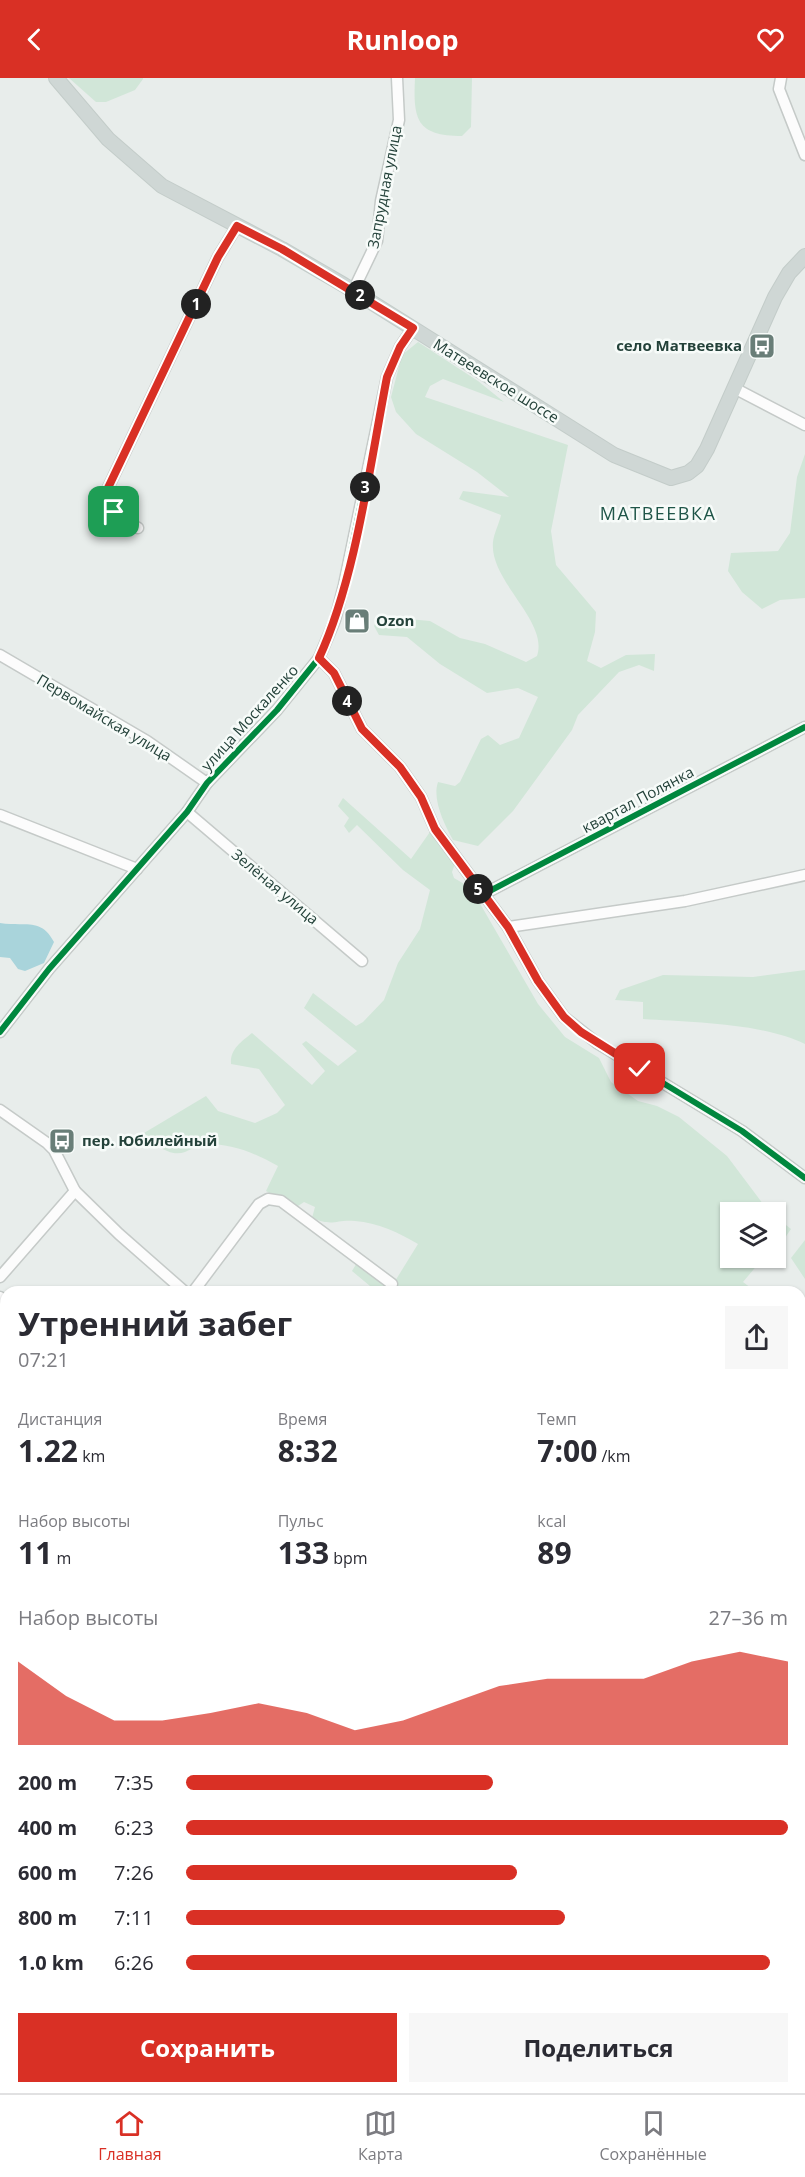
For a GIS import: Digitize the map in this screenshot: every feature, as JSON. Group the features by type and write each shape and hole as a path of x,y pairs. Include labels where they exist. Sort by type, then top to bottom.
{"main road":[{"name":"Матвеевское шоссе","path":"56,78 108,139 162,186 282,249 353,291 614,455 671,478 686,474 697,466 775,297 789,273 805,256"}],"street":[{"name":"Запрудная улица","path":"353,291 377,241 381,201 399,120 397,78"},
{"path":"781,78 779,89 805,155"},
{"path":"138,528 114,512 108,505 107,490 218,257 237,226"},
{"name":"улица Москаленко","path":"0,1032 50,969 187,812 207,783 277,710 319,658 335,620 344,585 387,377 400,347 418,331"},
{"path":"734,388 805,425"},
{"name":"Первомайская улица","path":"0,655 147,741 207,783"},
{"path":"319,658 334,673 362,729 400,767 421,797 435,829 508,927 564,1017 581,1032 742,1131 805,1178"},
{"name":"квартал Полянка","path":"482,895 805,727"},
{"name":"Зелёная улица","path":"187,812 362,962"},
{"path":"0,815 137,869"},
{"path":"508,927 686,901 805,874"},
{"path":"0,1110 54,1150 75,1191 119,1234 178,1286"},
{"path":"0,1277 75,1191"},
{"path":"198,1286 259,1204 268,1199 281,1201 392,1284"}],"green space":[{"path":"69,78 143,79 135,90 106,102 96,102"},
{"path":"415,78 472,78 471,127 462,136 435,133 420,122 415,104"},
{"path":"418,342 478,381 504,402 443,379 430,386 425,397 568,445 551,531 556,565 596,612 595,632 587,661 601,668 626,655 655,654 654,671 639,665 619,672 578,715 572,730 513,811 478,846 453,840 438,804 438,782 455,786 460,782 481,739 488,735 500,745 519,738 538,697 518,688 487,693 440,664 407,637 379,635 374,626 378,619 386,617 430,621 460,638 485,644 526,662 537,656 538,643 535,629 508,586 494,557 494,535 501,515 459,499 463,491 509,497 477,472 416,434 396,412 391,397 402,355"},
{"path":"805,454 805,598 780,600 762,609 742,592 728,571 731,553 778,551 790,533 797,477"},
{"path":"343,798 411,859 432,829 455,864 452,872 454,878 471,888 538,1004 565,1037 599,1058 611,1082 638,1101 657,1106 679,1117 727,1156 762,1202 720,1202 720,1268 755,1268 743,1282 748,1286 392,1286 418,1244 395,1232 372,1224 349,1221 325,1222 312,1218 315,1207 304,1202 295,1208 266,1191 278,1166 252,1153 207,1144 185,1152 173,1153 162,1148 144,1133 206,1096 218,1111 255,1123 277,1113 285,1105 259,1069 231,1064 234,1050 252,1033 312,1085 325,1071 302,1044 306,1041 338,1066 357,1051 304,1008 313,993 356,1026 363,1022 384,1000 398,963 420,929 430,890 403,870 357,825 349,833 344,826 349,818 338,806"},
{"path":"805,970 805,1044 788,1037 748,1028 643,1019 643,1002 615,1000 620,990 663,975 753,977"},
{"path":"786,1225 791,1229 786,1236"},
{"path":"805,1240 805,1279 791,1258"},
{"path":"358,1261 392,1286 370,1286 352,1271"}],"water":[{"path":"0,923 32,925 44,929 54,942 44,963 25,971 18,969 10,958 0,957"}],"cycle path":[{"path":"0,1032 49,969 187,812 207,783 277,710 319,658 335,620 344,585 387,377 400,347 413,328"},
{"path":"319,658 334,673 362,729 400,767 421,797 435,829 508,927 538,981 564,1017 597,1043 742,1131 805,1178"},
{"path":"482,895 805,727"}],"place":[{"name":"село Матвеевка","path":"762,346"},
{"name":"Ozon","path":"357,621"},
{"name":"пер. Юбилейный","path":"62,1141"}],"district":[{"name":"МАТВЕЕВКА","path":"658,514"}],"route":[{"path":"114,512 108,505 107,490 162,379 218,257 237,226 282,249 413,328 400,347 387,377 344,585 335,620 319,658 324,660 334,673 362,729 400,767 421,797 435,829 508,927 538,981 564,1017 597,1043 640,1069"}]}
